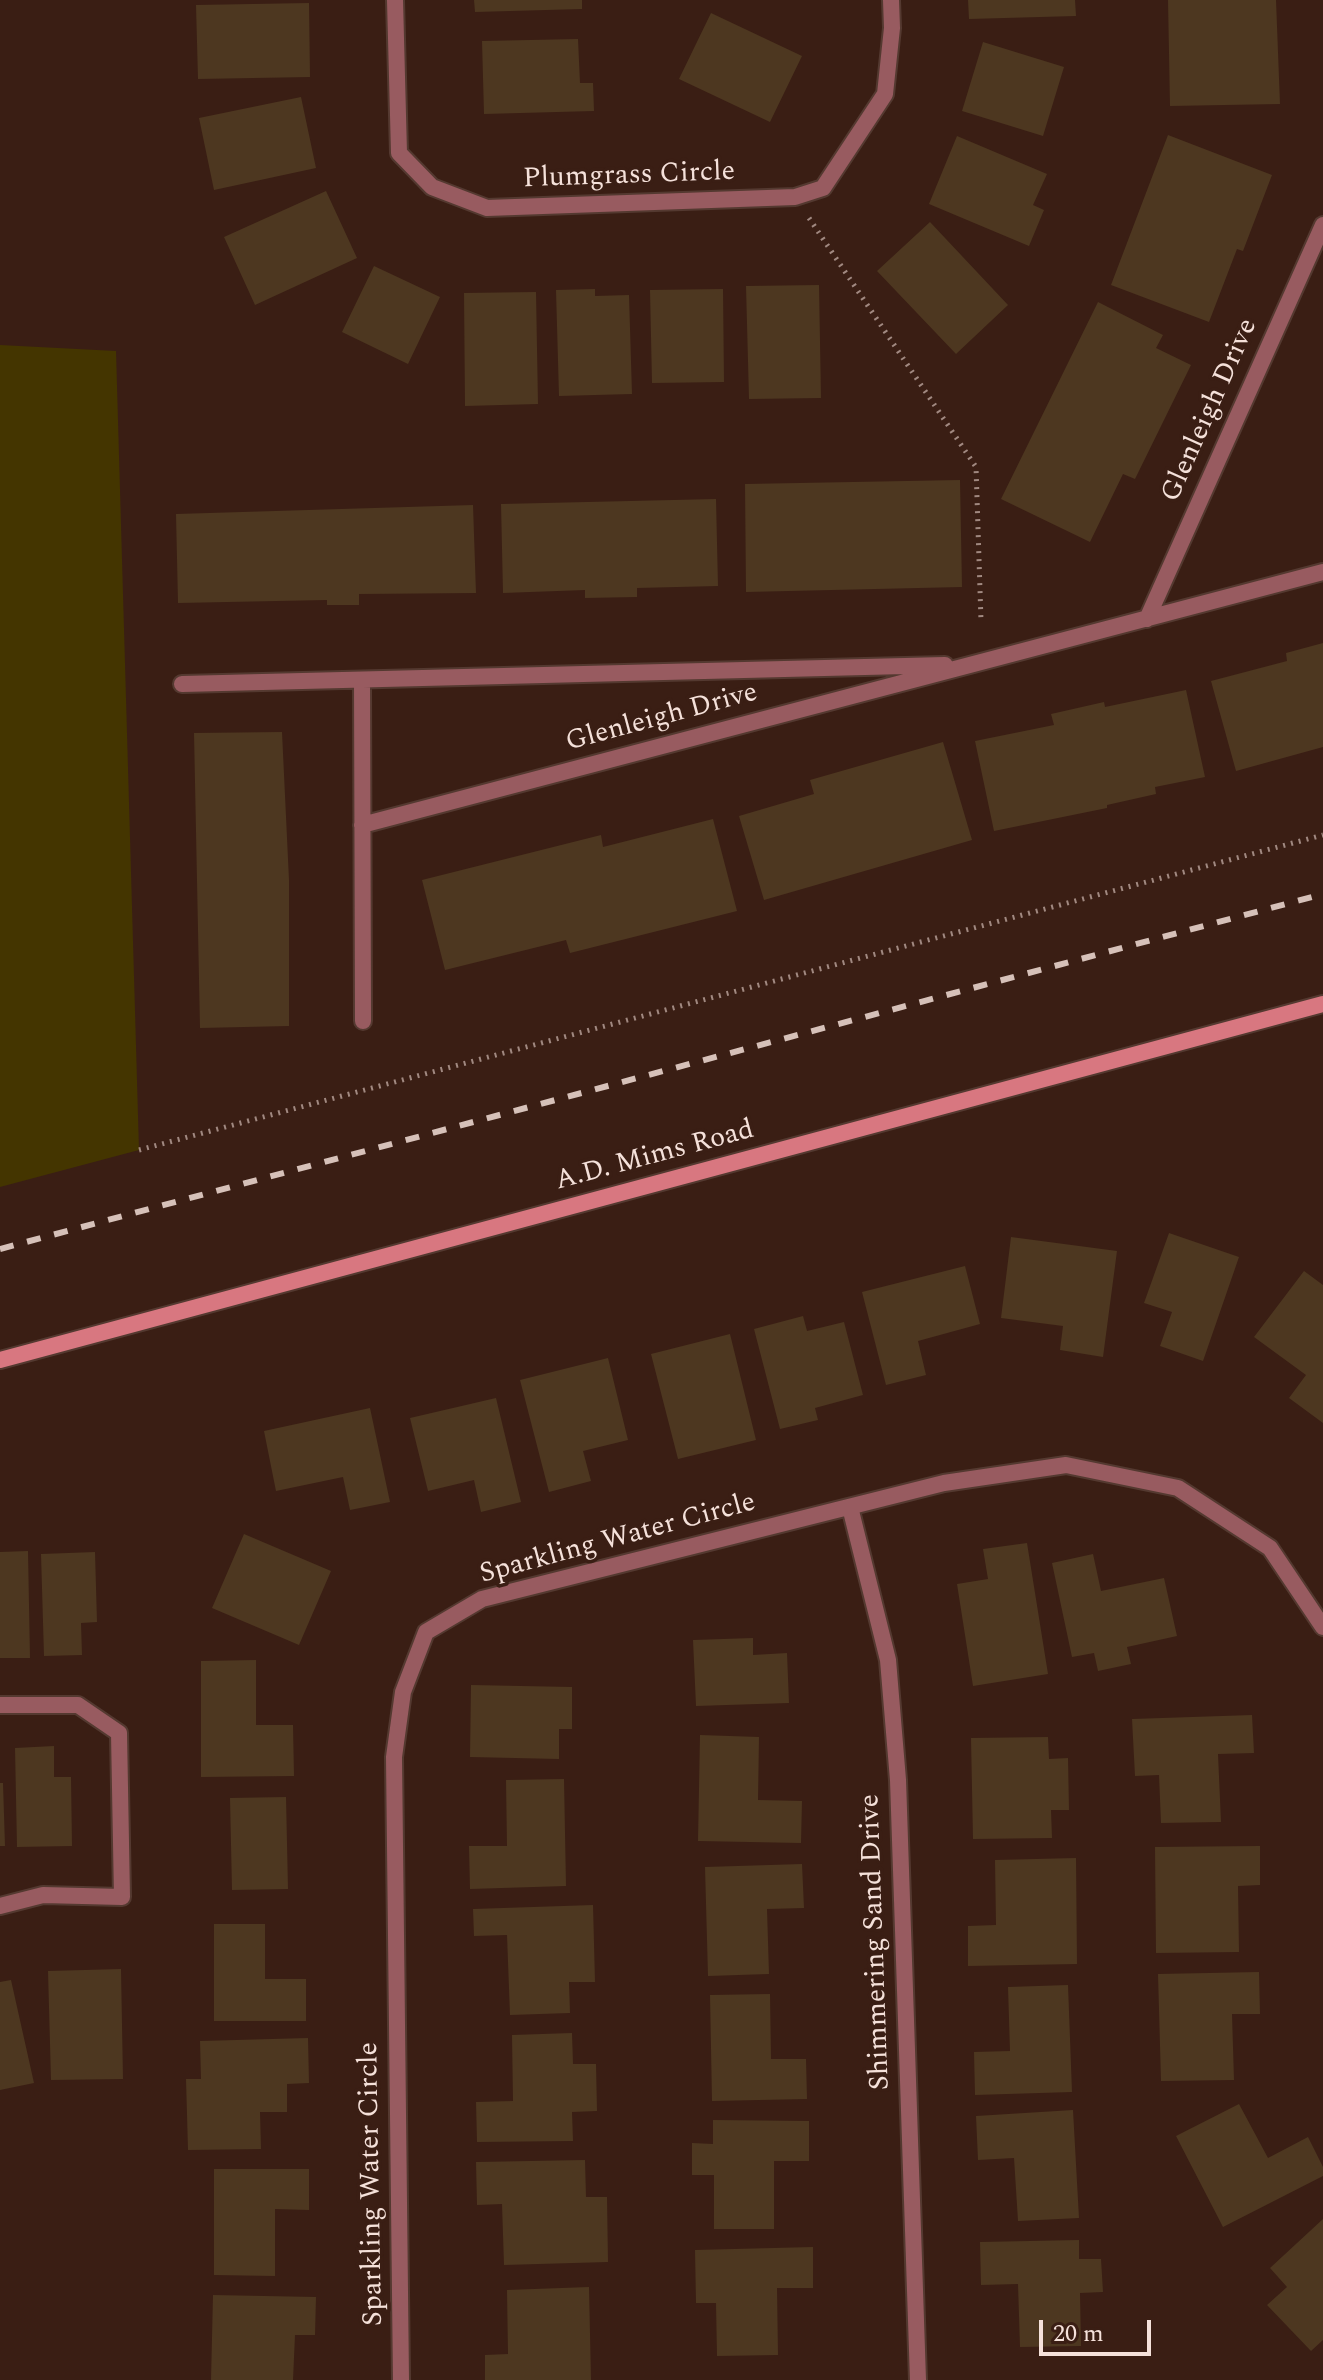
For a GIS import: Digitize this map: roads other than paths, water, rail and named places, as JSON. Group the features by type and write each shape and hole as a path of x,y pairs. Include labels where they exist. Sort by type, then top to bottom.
{"street":[{"name":"Plumgrass Circle","path":"395,0 399,153 432,187 487,208 795,197 823,188 885,94 892,28 891,0"},
{"name":"Glenleigh Drive","path":"1147,619 1323,225"},
{"name":"Glenleigh Drive","path":"362,825 1323,572"},
{"name":"Glenleigh Drive","path":"182,684 974,664"},
{"path":"362,680 363,1021"},
{"name":"A.D. Mims Road","path":"0,1360 1323,1004"},
{"name":"Sparkling Water Circle","path":"401,2380 394,1757 403,1692 426,1632 482,1599 944,1483 1066,1465 1178,1488 1270,1548 1323,1627"},
{"name":"Shimmering Sand Drive","path":"850,1507 888,1660 898,1780 918,2380"},
{"path":"0,1705 78,1705 119,1733 122,1897 43,1895 0,1906"}],"railway":[{"path":"0,1249 1323,894"}]}
